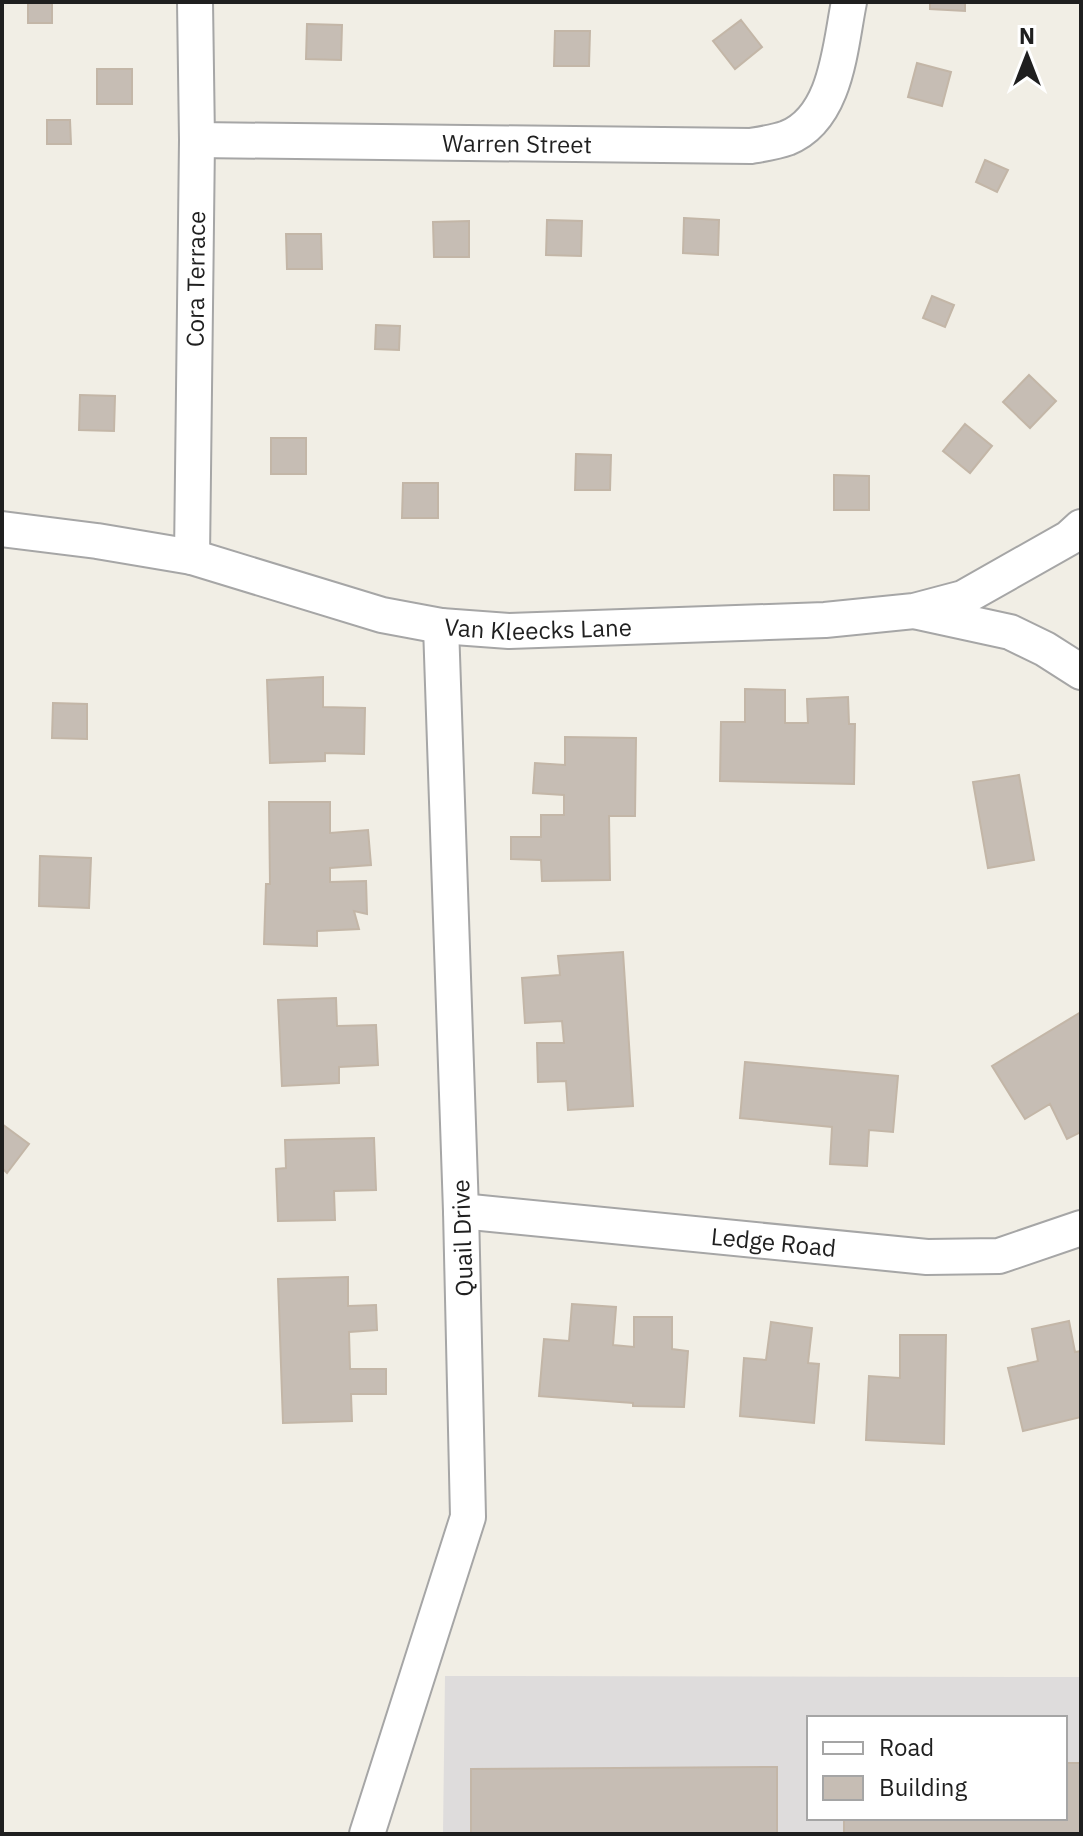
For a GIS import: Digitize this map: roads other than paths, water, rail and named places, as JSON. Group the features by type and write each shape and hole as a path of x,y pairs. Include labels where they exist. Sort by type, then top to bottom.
{"street":[{"name":"Cora Terrace","path":"192,557 197,140 195,2"},
{"name":"Warren Street","path":"197,140 751,146 789,137 811,121 822,106 836,70 849,2"},
{"name":"Van Kleecks Lane","path":"2,529 192,557 382,615 441,626 509,631 825,620 914,611 963,598 1077,541"},
{"path":"914,611 1010,632 1081,672"},
{"name":"Quail Drive","path":"367,1834 468,1517 441,626"},
{"name":"Ledge Road","path":"461,1211 927,1257 999,1256 1081,1228"}]}
